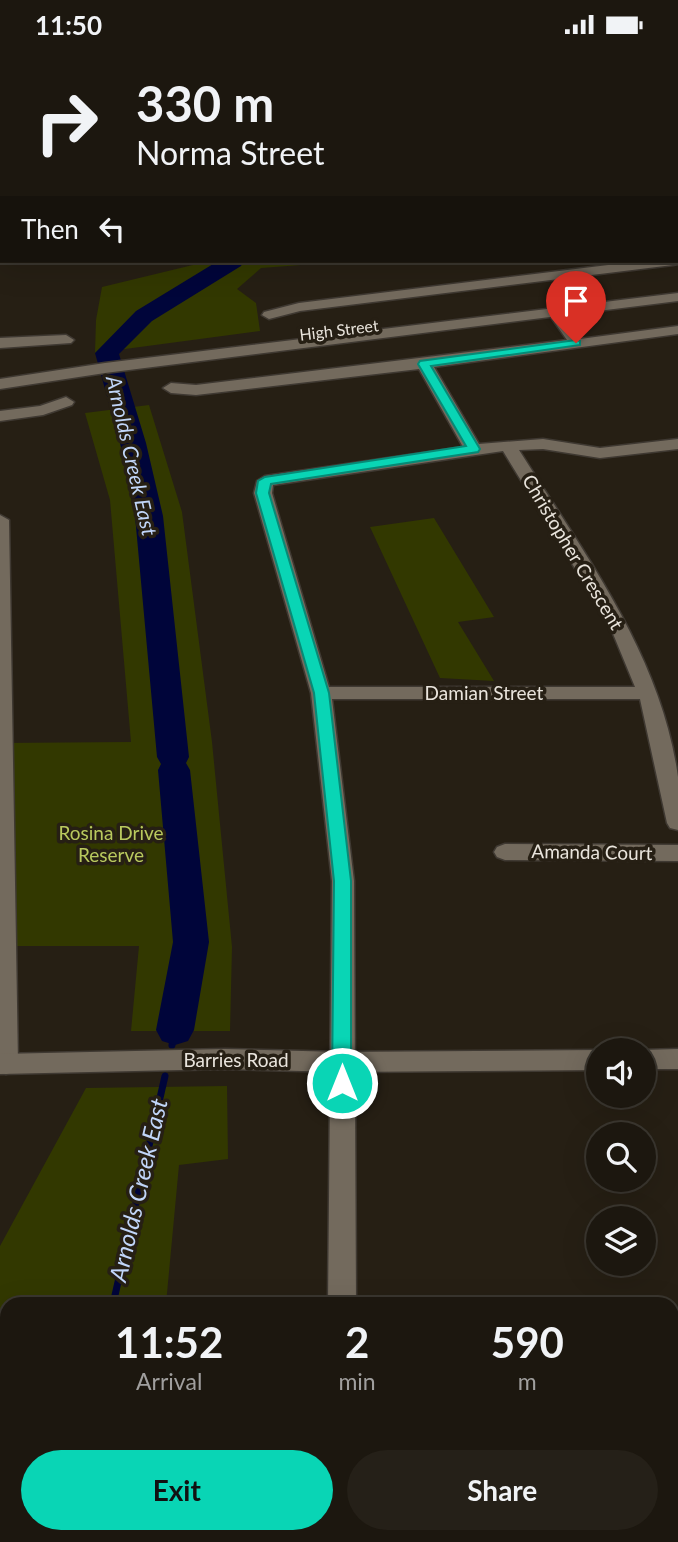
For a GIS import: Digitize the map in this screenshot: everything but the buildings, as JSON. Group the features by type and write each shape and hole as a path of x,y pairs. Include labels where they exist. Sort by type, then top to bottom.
{"street":[{"name":"High Street","path":"269,315 299,307 652,263"},
{"name":"High Street","path":"551,309 678,288"},
{"name":"High Street","path":"0,373 102,364 551,309 678,297"},
{"path":"551,309 576,343"},
{"path":"171,388 196,390 424,364 678,330"},
{"path":"0,343 66,340"},
{"name":"High Street","path":"0,384 102,364"},
{"path":"424,364 473,449"},
{"path":"0,416 43,410 66,402"},
{"path":"342,1297 343,881 321,693 263,493 265,481 508,445 543,444 600,453 678,444"},
{"name":"Christopher Crescent","path":"508,445 618,624 648,693 673,779 678,824"},
{"path":"0,520 3,1064"},
{"name":"Damian Street","path":"321,693 648,693"},
{"name":"Amanda Court","path":"505,852 678,853"},
{"name":"Barries Road","path":"3,1064 225,1059 341,1062 586,1060"},
{"path":"656,1059 678,1059"}],"green space":[{"path":"302,263 261,268 237,289 256,303 260,331 95,353 96,320 102,287 197,264"},
{"name":"Rosina Drive Reserve","path":"149,405 182,512 212,742 232,947 230,1031 131,1031 139,946 0,946 0,743 131,742 110,500 85,413"},
{"path":"434,518 494,617 458,622 494,681 440,678 370,527"},
{"path":"227,1086 228,1159 179,1165 167,1297 0,1297 0,1246 86,1088"}],"waterway":[{"name":"Arnolds Creek East","path":"173,757 149,516 133,443 107,353 144,316 230,263"},
{"name":"Arnolds Creek East","path":"174,770 191,942 175,1030"},
{"name":"Arnolds Creek East","path":"172,1045 175,1030"},
{"name":"Arnolds Creek East","path":"115,1297 165,1076"}],"route":[{"path":"342,1083 343,881 321,693 263,493 265,481 473,449 424,364 576,343"}]}
